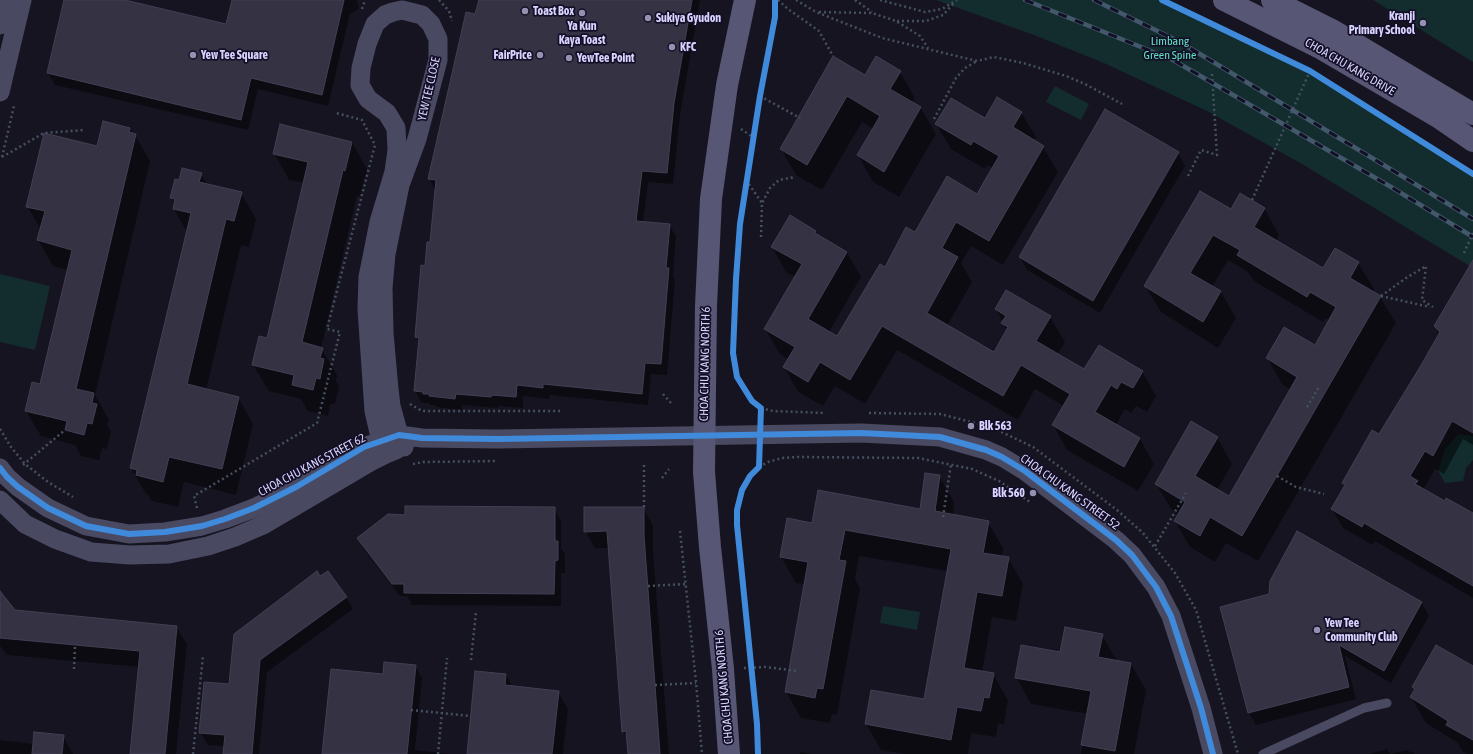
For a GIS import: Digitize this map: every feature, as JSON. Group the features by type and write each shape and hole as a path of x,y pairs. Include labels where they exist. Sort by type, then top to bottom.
{"street":[{"path":"0,25 6,0"},
{"path":"7,98 22,0"},
{"name":"CHOA CHU KANG NORTH 6","path":"729,754 723,669 710,547 704,472 706,285 711,199 726,92 745,0"},
{"name":"CHOA CHU KANG DRIVE","path":"1224,0 1322,49 1438,117 1473,141"},
{"name":"CHOA CHU KANG DRIVE","path":"1272,0 1332,30 1473,114"},
{"name":"YEW TEE CLOSE","path":"383,448 374,411 367,309 368,277 379,222 394,172 397,150 396,128 387,113 368,99 360,85 361,68 367,44 375,24 385,15 402,10 422,15 431,24 438,39 438,60 417,139 400,185 386,254 383,288 384,333 391,406 404,449"},
{"name":"CHOA CHU KANG STREET 52","path":"705,435 861,433 940,437 986,450 1002,457 1025,471 1116,540 1132,555 1156,587 1176,628 1213,754"},
{"name":"CHOA CHU KANG STREET 62","path":"7,489 86,526 129,534 165,532 202,526 254,508 296,487 364,447 404,449 422,438 498,439 705,435"},
{"name":"CHOA CHU KANG STREET 62","path":"7,489 25,524 55,539 91,552 130,555 169,554 208,546 235,538 263,525 383,448"}],"lane":[{"path":"1263,754 1364,708 1387,703"}],"path":[{"path":"438,0 450,11 453,24"},
{"path":"796,0 816,12 882,38 977,61"},
{"path":"855,0 872,12 896,21 920,36 928,48"},
{"path":"880,0 925,12 942,9 957,0"},
{"path":"896,21 926,21 943,15 957,0"},
{"path":"776,2 819,31 833,56"},
{"path":"816,12 872,12"},
{"path":"934,119 956,78 965,68 977,61 994,57 1023,63 1066,76 1085,84 1122,104"},
{"path":"1303,68 1316,75"},
{"path":"1252,200 1310,71"},
{"path":"1188,176 1201,150 1218,154 1212,74"},
{"path":"759,103 760,93 800,118"},
{"path":"7,98 2,157 44,133 84,130"},
{"path":"197,508 194,496 317,423 340,332 327,329 375,145 362,120 336,113"},
{"path":"753,145 755,131"},
{"path":"745,188 748,173"},
{"path":"761,237 762,203 770,188 779,180 795,177"},
{"path":"746,180 762,203"},
{"path":"1464,253 1473,233"},
{"path":"1426,266 1422,300 1432,307 1381,296 1426,266"},
{"path":"1307,407 1318,387"},
{"path":"663,394 671,403"},
{"path":"391,406 407,402 422,411 561,411"},
{"path":"756,404 761,408 757,469"},
{"path":"0,429 11,447 25,464 48,482 75,498"},
{"path":"7,489 25,464 65,430"},
{"path":"404,449 423,462 496,461"},
{"path":"757,469 768,462 782,458 918,458 972,469 999,481 1030,502"},
{"path":"943,516 951,464"},
{"path":"644,465 644,507"},
{"path":"662,478 669,469"},
{"path":"1277,476 1296,487 1324,494"},
{"path":"1155,546 1186,493"},
{"path":"190,510 203,506"},
{"path":"680,531 702,754"},
{"path":"648,586 686,584"},
{"path":"472,660 476,612"},
{"path":"74,669 75,645"},
{"path":"193,754 203,656"},
{"path":"438,754 447,658"},
{"path":"751,660 752,674"},
{"path":"723,669 765,667 798,671"},
{"path":"655,685 696,683"},
{"path":"412,710 471,716"}],"green space":[{"name":"Limbang Green Spine","path":"936,0 1168,0 1195,13 1311,75 1404,128 1473,172 1473,268 1302,164 1207,111 1104,63 1034,35"},
{"path":"1373,0 1473,0 1473,62"},
{"path":"1055,86 1089,104 1081,120 1046,102"},
{"path":"0,274 50,286 35,350 0,342"},
{"path":"1459,434 1473,436 1473,460 1466,468 1463,481 1445,483 1438,471 1445,449"},
{"path":"883,606 920,612 917,630 880,623"}],"building":[{"name":"Yew Tee Square","path":"64,0 125,0 226,24 232,0 344,0 322,95 251,78 241,120 47,73"},
{"path":"479,0 692,0 674,103 667,173 642,171 636,221 670,224 666,268 669,268 661,364 645,363 642,394 543,384 543,388 517,385 516,397 492,395 491,397 456,394 455,399 429,396 429,394 423,394 423,392 414,391 419,338 415,337 421,265 425,266 427,242 430,242 436,180 428,179 466,12 475,14"},
{"path":"833,56 865,75 876,56 901,71 890,89 921,107 884,172 857,155 880,116 847,96 807,165 780,149"},
{"path":"997,97 1022,112 1013,127 1044,146 989,241 956,222 942,248 958,257 927,313 994,352 1008,327 1001,323 1006,316 995,309 1006,290 1051,316 1036,341 1084,369 1099,345 1143,371 1133,388 1121,382 1117,389 1111,385 1095,412 1140,438 1124,467 1052,425 1070,394 1021,365 1003,396 882,326 850,380 820,362 808,382 783,367 795,347 764,329 802,264 771,247 790,215 816,231 815,233 847,252 808,319 837,336 880,264 885,267 906,227 915,232 947,176 977,194 999,156 973,141 971,145 935,124 951,98 985,118"},
{"path":"1105,109 1179,152 1093,301 1019,257"},
{"path":"103,121 130,128 129,132 136,134 76,389 94,393 92,403 97,404 92,424 87,423 84,435 65,430 67,421 25,411 32,382 40,384 72,250 37,240 45,211 26,207 44,133 97,146"},
{"path":"280,124 352,142 345,171 343,170 302,342 323,348 320,358 324,359 320,379 316,378 313,390 292,385 294,375 252,365 259,336 267,338 308,162 273,154"},
{"path":"182,168 202,173 199,182 242,192 234,221 226,219 187,384 239,397 222,469 169,457 163,482 136,475 137,470 130,468 191,213 173,209 175,199 170,198 175,179 179,180"},
{"path":"1200,191 1231,209 1240,193 1265,208 1254,227 1323,268 1335,248 1359,262 1350,278 1381,296 1242,536 1210,517 1200,536 1174,521 1185,502 1155,484 1191,421 1218,437 1195,476 1229,496 1297,377 1266,358 1284,327 1315,345 1336,307 1310,292 1307,297 1237,255 1240,250 1213,235 1190,273 1221,291 1203,322 1144,286"},
{"path":"1473,260 1473,433 1452,421 1433,456 1425,451 1410,476 1418,481 1415,484 1445,501 1446,498 1473,513 1473,586 1364,523 1362,527 1331,509 1345,485 1342,483 1372,430 1379,434 1440,332 1434,326"},
{"path":"925,473 940,475 935,511 989,521 983,553 1009,557 1002,596 977,592 964,668 994,673 989,698 984,697 981,711 957,707 951,740 865,724 871,690 924,699 951,549 845,530 839,560 846,561 823,689 817,688 815,698 785,692 808,562 780,557 787,518 812,523 818,490 920,509"},
{"path":"405,506 555,507 555,541 558,541 558,560 555,561 554,594 404,593 404,584 392,584 357,538 388,514 405,515"},
{"path":"584,507 644,507 644,535 660,754 628,754 626,731 622,732 607,531 584,532"},
{"name":"Yew Tee Community Club","path":"1297,531 1422,602 1384,671 1339,645 1349,687 1248,713 1220,607 1269,594 1270,581"},
{"path":"317,571 320,576 328,571 347,597 260,660 252,754 223,754 225,735 199,733 204,682 229,684 234,634"},
{"path":"0,591 15,610 177,626 165,754 130,754 140,651 0,638"},
{"path":"1065,627 1103,634 1098,657 1131,663 1115,751 1081,745 1091,691 1015,678 1021,645 1060,652"},
{"path":"1436,645 1473,666 1473,740 1446,725 1448,721 1410,697 1415,689 1412,687"},
{"path":"384,662 416,665 407,754 322,754 331,669 383,674"},
{"path":"475,671 506,674 505,685 559,691 552,754 467,754"},
{"path":"34,732 64,735 62,754 32,754"}],"railway":[{"path":"1025,0 1173,60 1391,187 1473,237"},
{"path":"1094,0 1180,42 1473,219"}],"cycle path":[{"path":"758,754 757,724 737,525 737,510 742,490 750,476 759,467 761,408 752,401 737,377 733,353 740,224 760,96 775,17 775,0"},
{"path":"1162,0 1310,71 1473,174"},
{"path":"0,468 18,487 48,508 86,526 129,534 165,532 202,526 225,519 254,508 296,487 364,447 399,435 422,438 498,439 861,433 940,437 986,450 1002,457 1025,471 1116,540 1132,555 1156,587 1171,616 1201,708 1213,754"}],"place":[{"name":"Toast Box","path":"525,11"},
{"name":"Ya Kun Kaya Toast","path":"582,13"},
{"name":"Sukiya Gyudon","path":"648,18"},
{"name":"Kranji Primary School","path":"1423,23"},
{"name":"KFC","path":"672,47"},
{"name":"Yew Tee Square","path":"193,55"},
{"name":"FairPrice","path":"540,55"},
{"name":"YewTee Point","path":"569,58"},
{"name":"Blk 563","path":"971,426"},
{"name":"Blk 560","path":"1033,493"},
{"name":"Yew Tee Community Club","path":"1317,630"}]}
